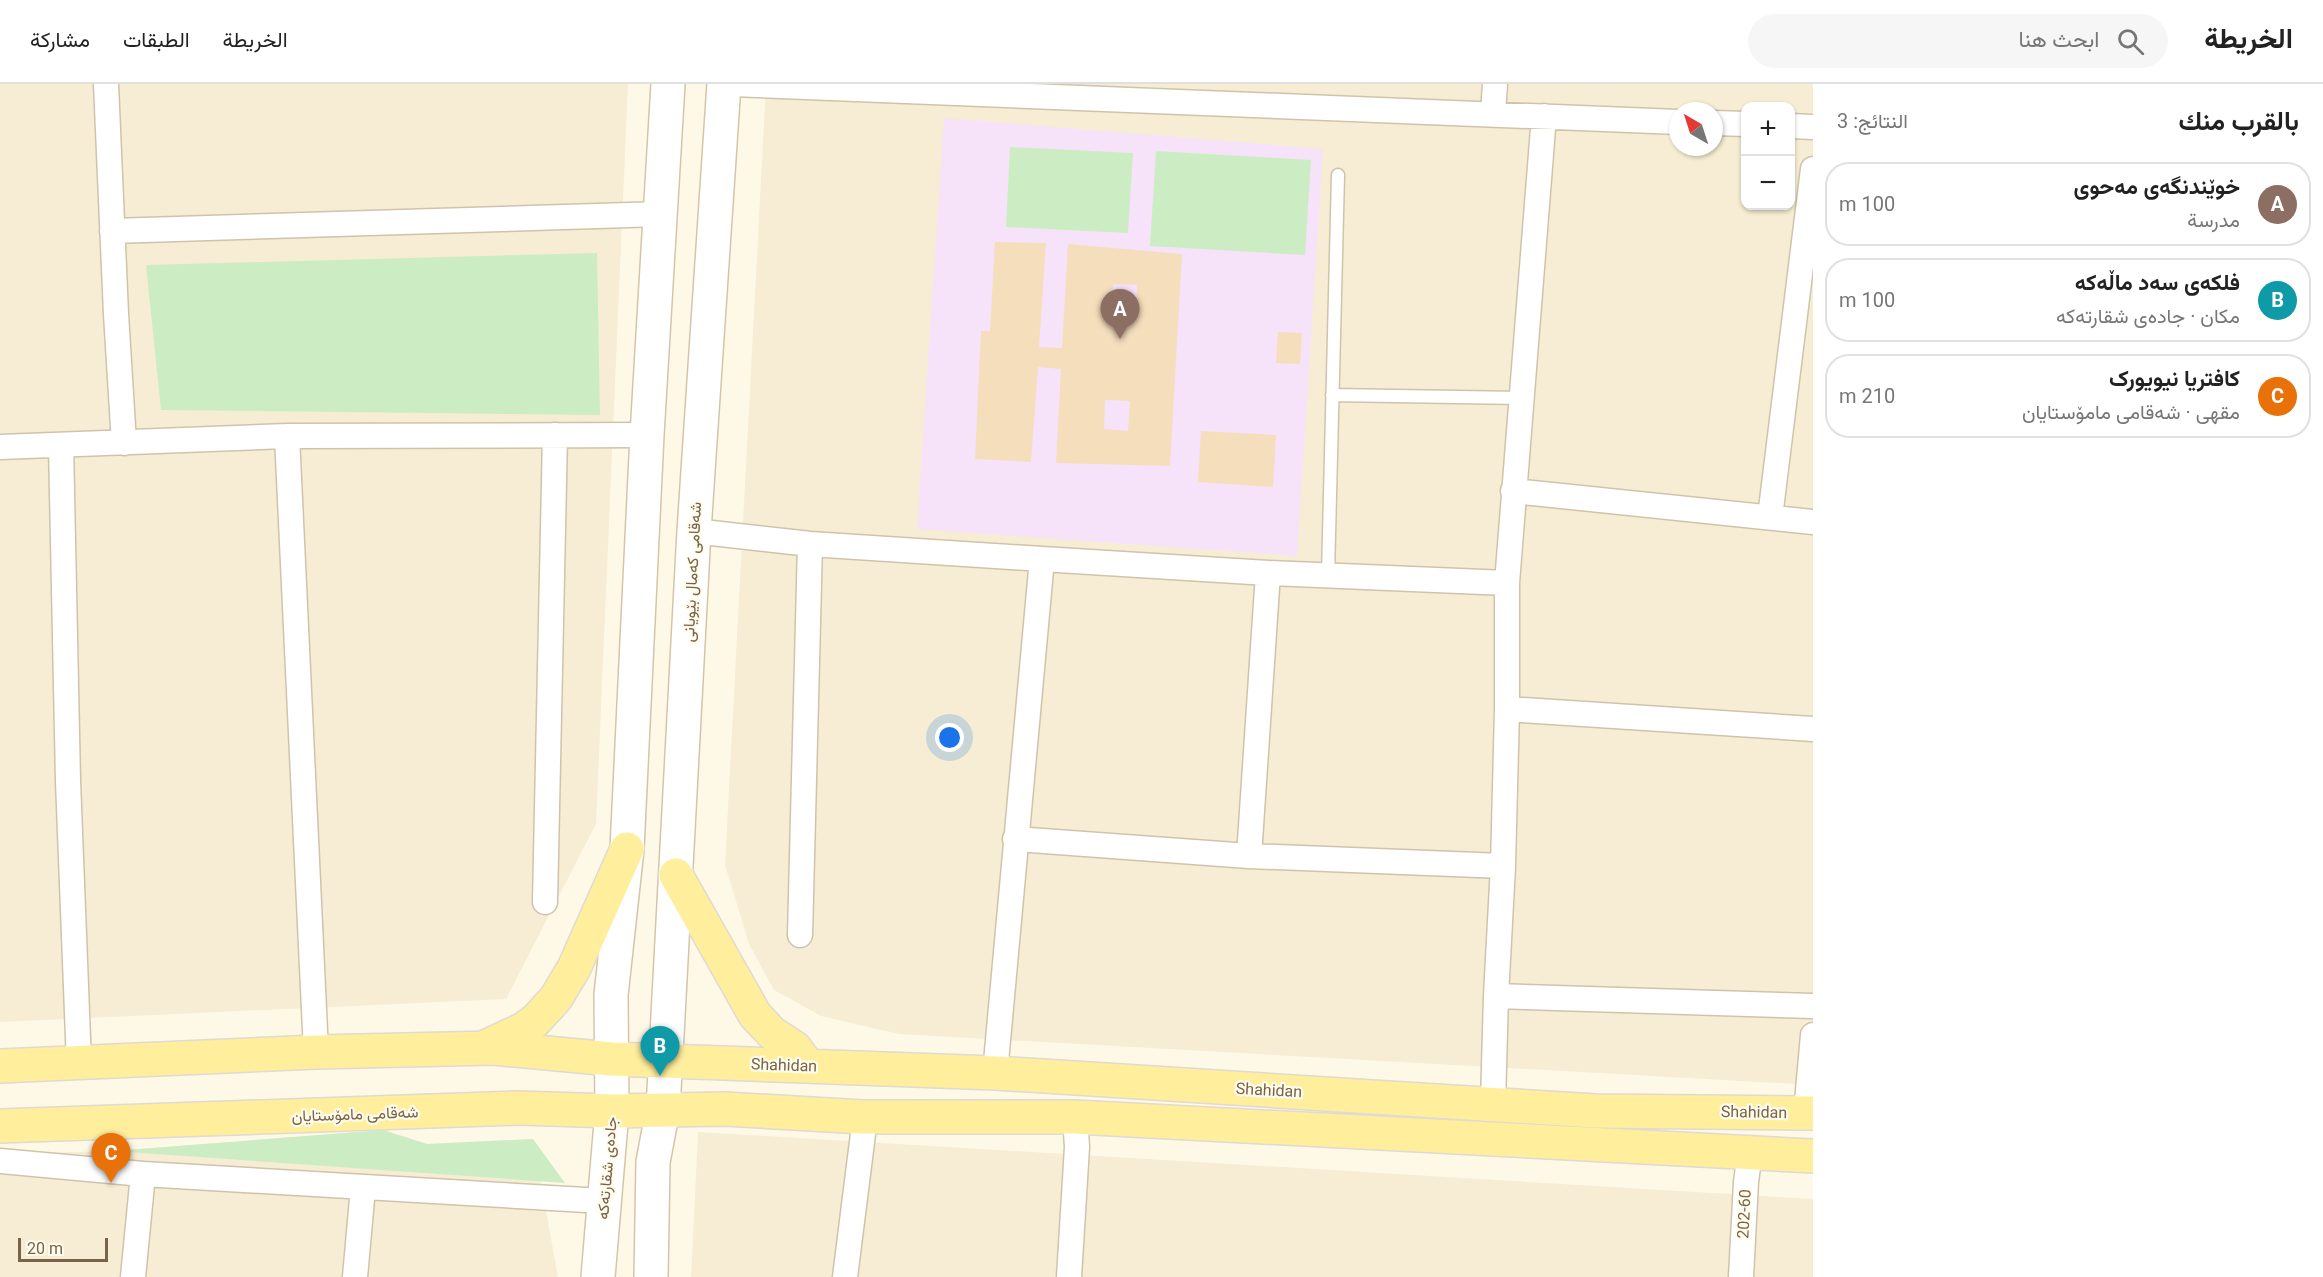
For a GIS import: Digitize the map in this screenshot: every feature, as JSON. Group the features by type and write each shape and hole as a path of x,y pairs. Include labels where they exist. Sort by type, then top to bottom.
{"main road":[{"path":"0,1066 316,1052 482,1048 611,1059 611,995 627,849 647,435 668,84"},
{"name":"شەقامی کەمال بێویانی","path":"666,1060 694,531 724,84"},
{"path":"482,1048 524,1029 536,1020 556,998 573,968 627,849"},
{"path":"676,875 754,1015 772,1033 795,1048 808,1066"},
{"name":"Shahidan","path":"611,1059 995,1073 1595,1111 1809,1113"},
{"name":"جادەی شقارتەکە","path":"598,1277 612,1111 611,1059"},
{"path":"651,1277 653,1162 663,1109 666,1060"},
{"name":"شەقامی مامۆستایان","path":"0,1126 519,1108 612,1111 724,1108 863,1118 1075,1118 1813,1156"},
{"path":"1595,1111 1598,1146"}],"street":[{"path":"106,84 124,443"},
{"path":"731,84 1099,91 1493,114 1669,122"},
{"path":"1493,114 1495,84"},
{"path":"1493,1103 1503,866 1507,583 1544,116"},
{"path":"1723,123 1741,124"},
{"path":"1795,126 1813,127"},
{"path":"1770,517 1806,279 1813,169"},
{"path":"112,231 661,214"},
{"path":"545,902 555,435"},
{"path":"0,447 287,436 647,435"},
{"path":"287,436 316,1052"},
{"path":"61,445 68,781 79,1064"},
{"path":"1513,491 1813,522"},
{"path":"694,531 810,544 1042,559 1268,573 1507,583"},
{"path":"800,935 810,544"},
{"path":"995,1073 1042,559"},
{"path":"1249,856 1268,573"},
{"path":"1507,709 1813,729"},
{"path":"1016,838 1249,856 1503,866"},
{"path":"1496,996 1813,1006"},
{"path":"1809,1113 1813,1035"},
{"path":"845,1277 863,1118"},
{"path":"1070,1277 1077,1147 1075,1118"},
{"name":"202-60","path":"1741,1277 1746,1182 1750,1152"},
{"path":"0,1161 143,1174 603,1200"},
{"path":"133,1277 143,1174"},
{"path":"355,1277 363,1188"}],"lane":[{"path":"1328,575 1338,175"},
{"path":"1332,395 1520,398"}],"shaded area":[{"path":"0,84 628,84 596,824 506,999 0,1022"},
{"path":"766,84 1813,84 1813,1085 899,1034 821,1016 774,990 749,944 725,865"},
{"path":"944,118 1323,149 1297,556 917,529"},
{"path":"383,1130 427,1144 533,1139 558,1277 0,1277 0,1154 113,1151"},
{"path":"698,1132 1813,1199 1813,1277 691,1277"}],"green space":[{"path":"1010,147 1133,153 1128,233 1006,227"},
{"path":"1156,151 1311,160 1305,255 1150,246"},
{"path":"597,253 600,415 161,410 146,265"},
{"path":"383,1130 427,1144 533,1139 565,1183 113,1151"}],"building":[{"path":"995,242 1046,243 1039,347 1062,348 1068,244 1182,254 1170,466 1056,463 1061,369 1038,367 1031,462 975,459 981,331 990,331","holes":["1113,284 1137,285 1136,315 1111,314","1105,400 1130,401 1128,431 1104,429"]},
{"path":"1278,332 1302,333 1300,364 1276,363"},
{"path":"1201,431 1276,435 1273,487 1198,482"}],"place":[{"name":"خوێندنگەی مەحوی","path":"1120,339"},
{"name":"فلکەی سەد ماڵەکە","path":"660,1076"},
{"name":"کافتریا نیویورک","path":"111,1183"}]}
